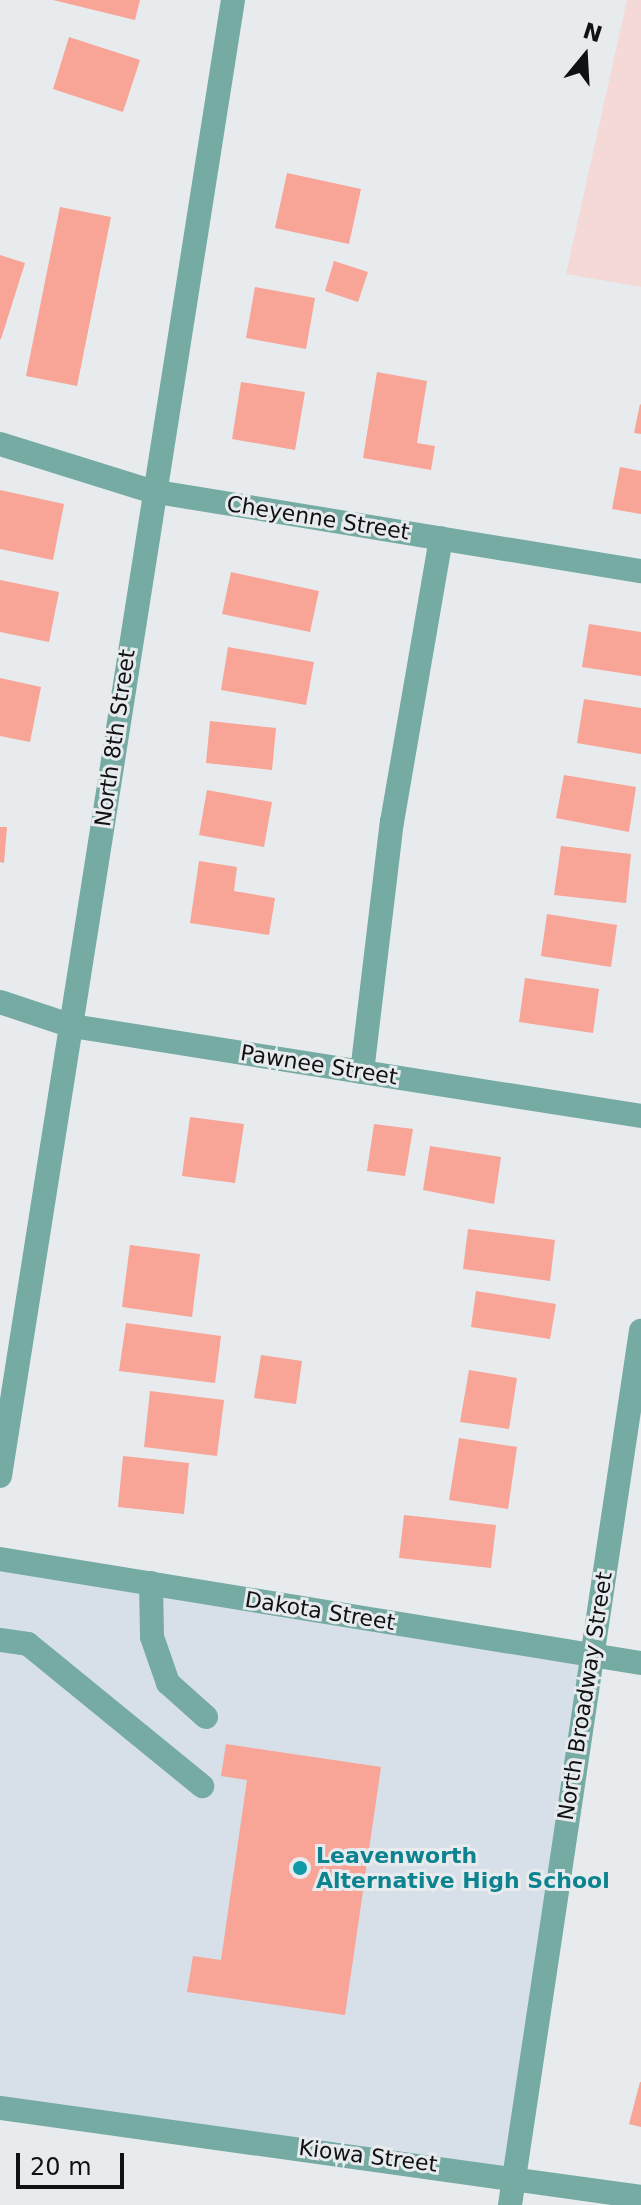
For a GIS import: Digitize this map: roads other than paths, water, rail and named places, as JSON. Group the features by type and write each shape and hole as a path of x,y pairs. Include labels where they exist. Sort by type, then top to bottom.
{"street":[{"name":"North 8th Street","path":"0,1476 72,1026 151,491 233,0"},
{"name":"Cheyenne Street","path":"0,444 151,491 641,571"},
{"path":"362,1072 392,822 441,538"},
{"name":"Pawnee Street","path":"0,1002 72,1026 641,1116"},
{"name":"North Broadway Street","path":"510,2205 641,1331"},
{"name":"Dakota Street","path":"0,1559 641,1663"},
{"path":"151,1583 152,1637 168,1683 206,1717"},
{"path":"0,1640 28,1644 202,1786"},
{"name":"Kiowa Street","path":"0,2108 514,2175 641,2197"}],"place":[{"name":"Leavenworth Alternative High School","path":"300,1868"}]}
